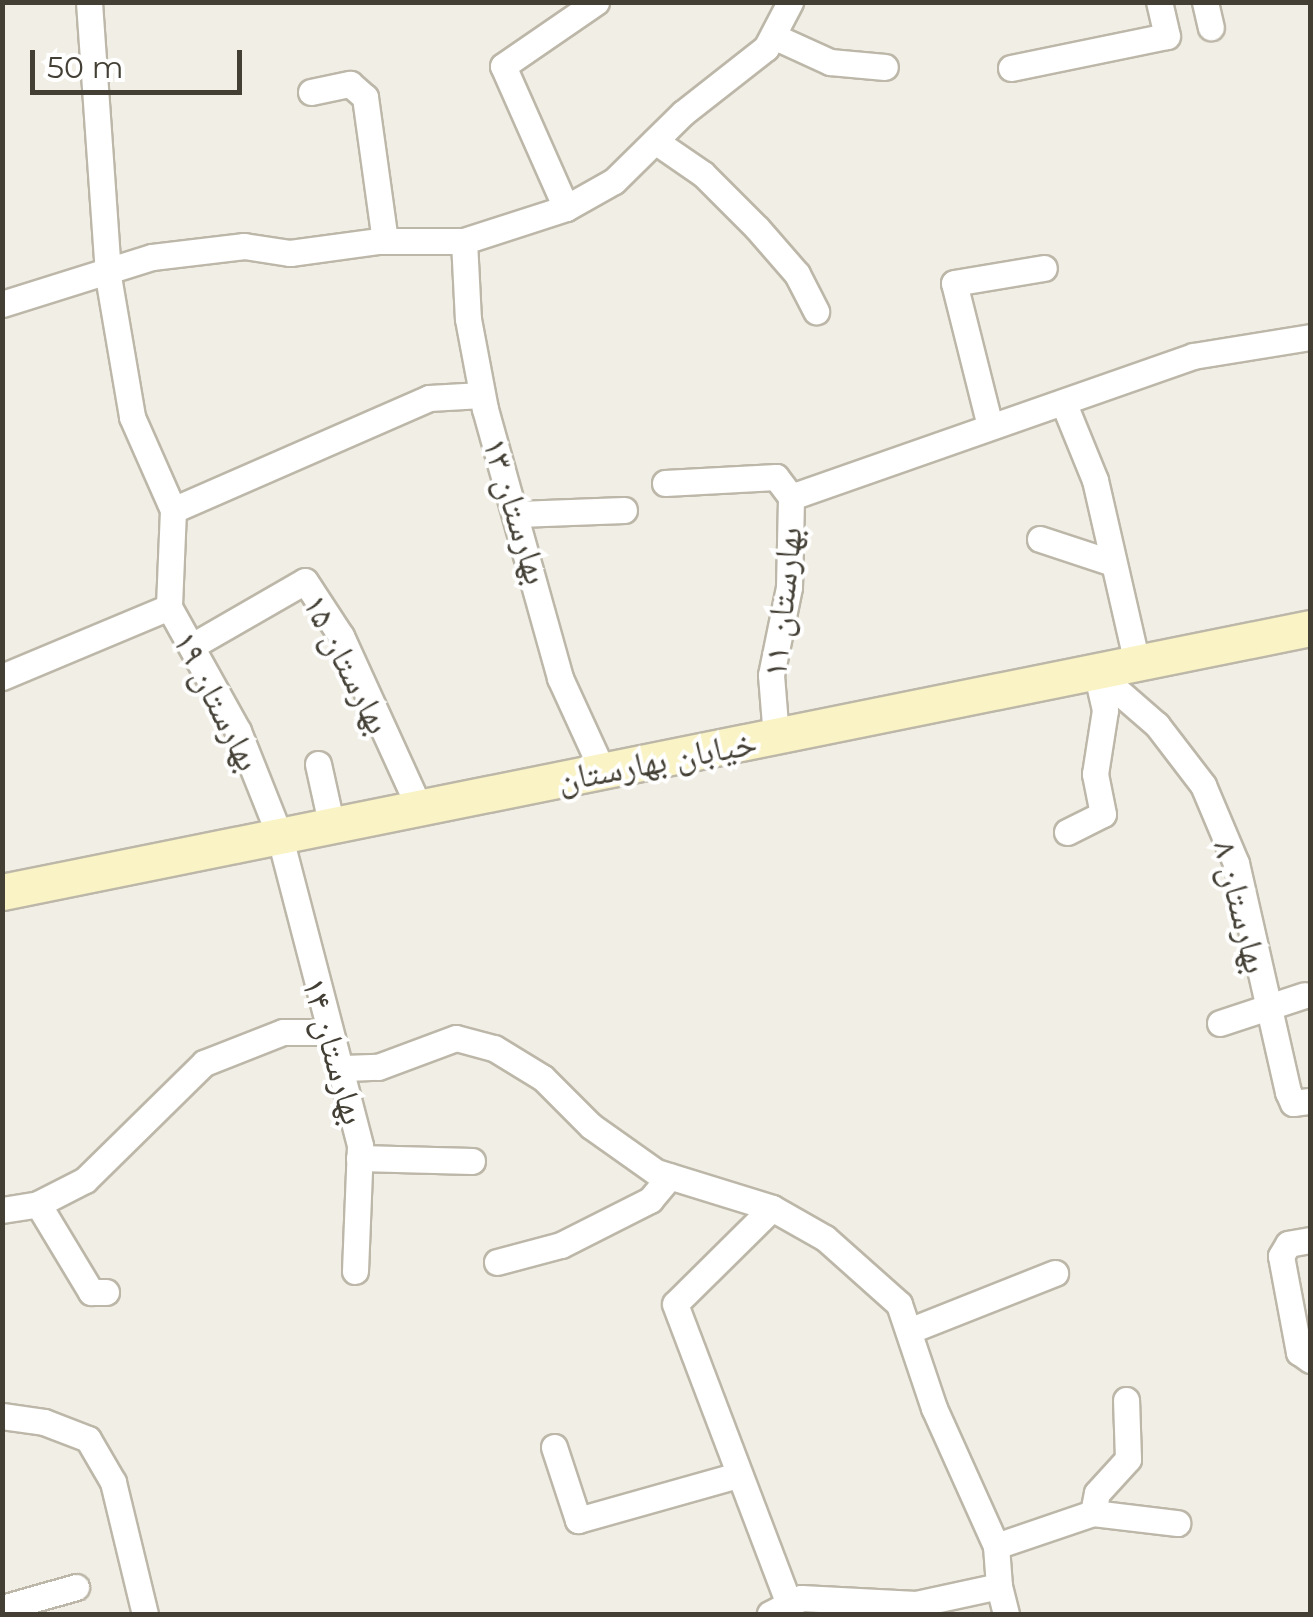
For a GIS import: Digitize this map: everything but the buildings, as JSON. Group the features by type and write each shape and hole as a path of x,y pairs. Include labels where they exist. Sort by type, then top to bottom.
{"main road":[{"name":"خیابان بهارستان","path":"2,892 1310,628"}],"street":[{"name":"بهارستان ۱۹","path":"88,2 108,276 132,416 173,510 169,606 238,731 279,834"},
{"path":"566,208 503,66 596,2"},
{"path":"2,304 108,276 152,258 244,246 290,254 386,241 464,241 566,208 614,181 772,36 790,2"},
{"path":"1011,68 1168,36 1159,2"},
{"path":"772,36 830,62 885,67"},
{"path":"311,92 350,84 365,97 386,241"},
{"path":"655,141 703,174 756,228 797,274 816,310"},
{"name":"بهارستان ۱۳","path":"464,241 468,319 482,395 518,514 560,678 602,772"},
{"path":"990,426 954,283 1044,268"},
{"name":"بهارستان ۱۱","path":"776,737 771,675 790,587 791,497 1193,356 1310,337"},
{"path":"173,510 429,398 482,395"},
{"path":"1064,404 1095,480 1138,664"},
{"path":"665,483 776,477 791,497"},
{"path":"518,514 624,510"},
{"path":"1040,540 1113,562"},
{"name":"بهارستان ۱۵","path":"192,646 306,581 341,636 420,809"},
{"path":"2,678 169,606"},
{"path":"1068,832 1102,814 1095,774 1106,710 1096,672"},
{"name":"بهارستان ۸","path":"1096,672 1156,725 1203,784 1236,863 1267,1009 1293,1103 1310,1101"},
{"path":"318,764 332,827"},
{"name":"بهارستان ۱۴","path":"279,834 328,1032 344,1068 359,1158 355,1272"},
{"path":"1220,1023 1305,996"},
{"path":"2,1210 38,1204 85,1180 204,1063 283,1032 328,1032"},
{"path":"344,1068 378,1067 456,1038 494,1048 543,1078 591,1126 670,1176 772,1208 862,1266 899,1304 912,1330 934,1408 996,1553 1006,1614"},
{"path":"359,1158 472,1161"},
{"path":"497,1262 561,1245 650,1200 670,1176"},
{"path":"38,1204 92,1292 106,1292"},
{"path":"772,1208 675,1299 738,1474 795,1608 916,1604 999,1586"},
{"path":"1310,1240 1288,1244 1281,1256 1299,1352 1310,1360"},
{"path":"912,1330 1055,1274"},
{"path":"1094,1513 1096,1493 1128,1459 1126,1400"},
{"path":"2,1416 44,1422 88,1440 113,1482 145,1614"},
{"path":"554,1447 578,1520 738,1474"},
{"path":"996,1553 1094,1513 1176,1523"},
{"path":"2,1608 76,1586"}]}
